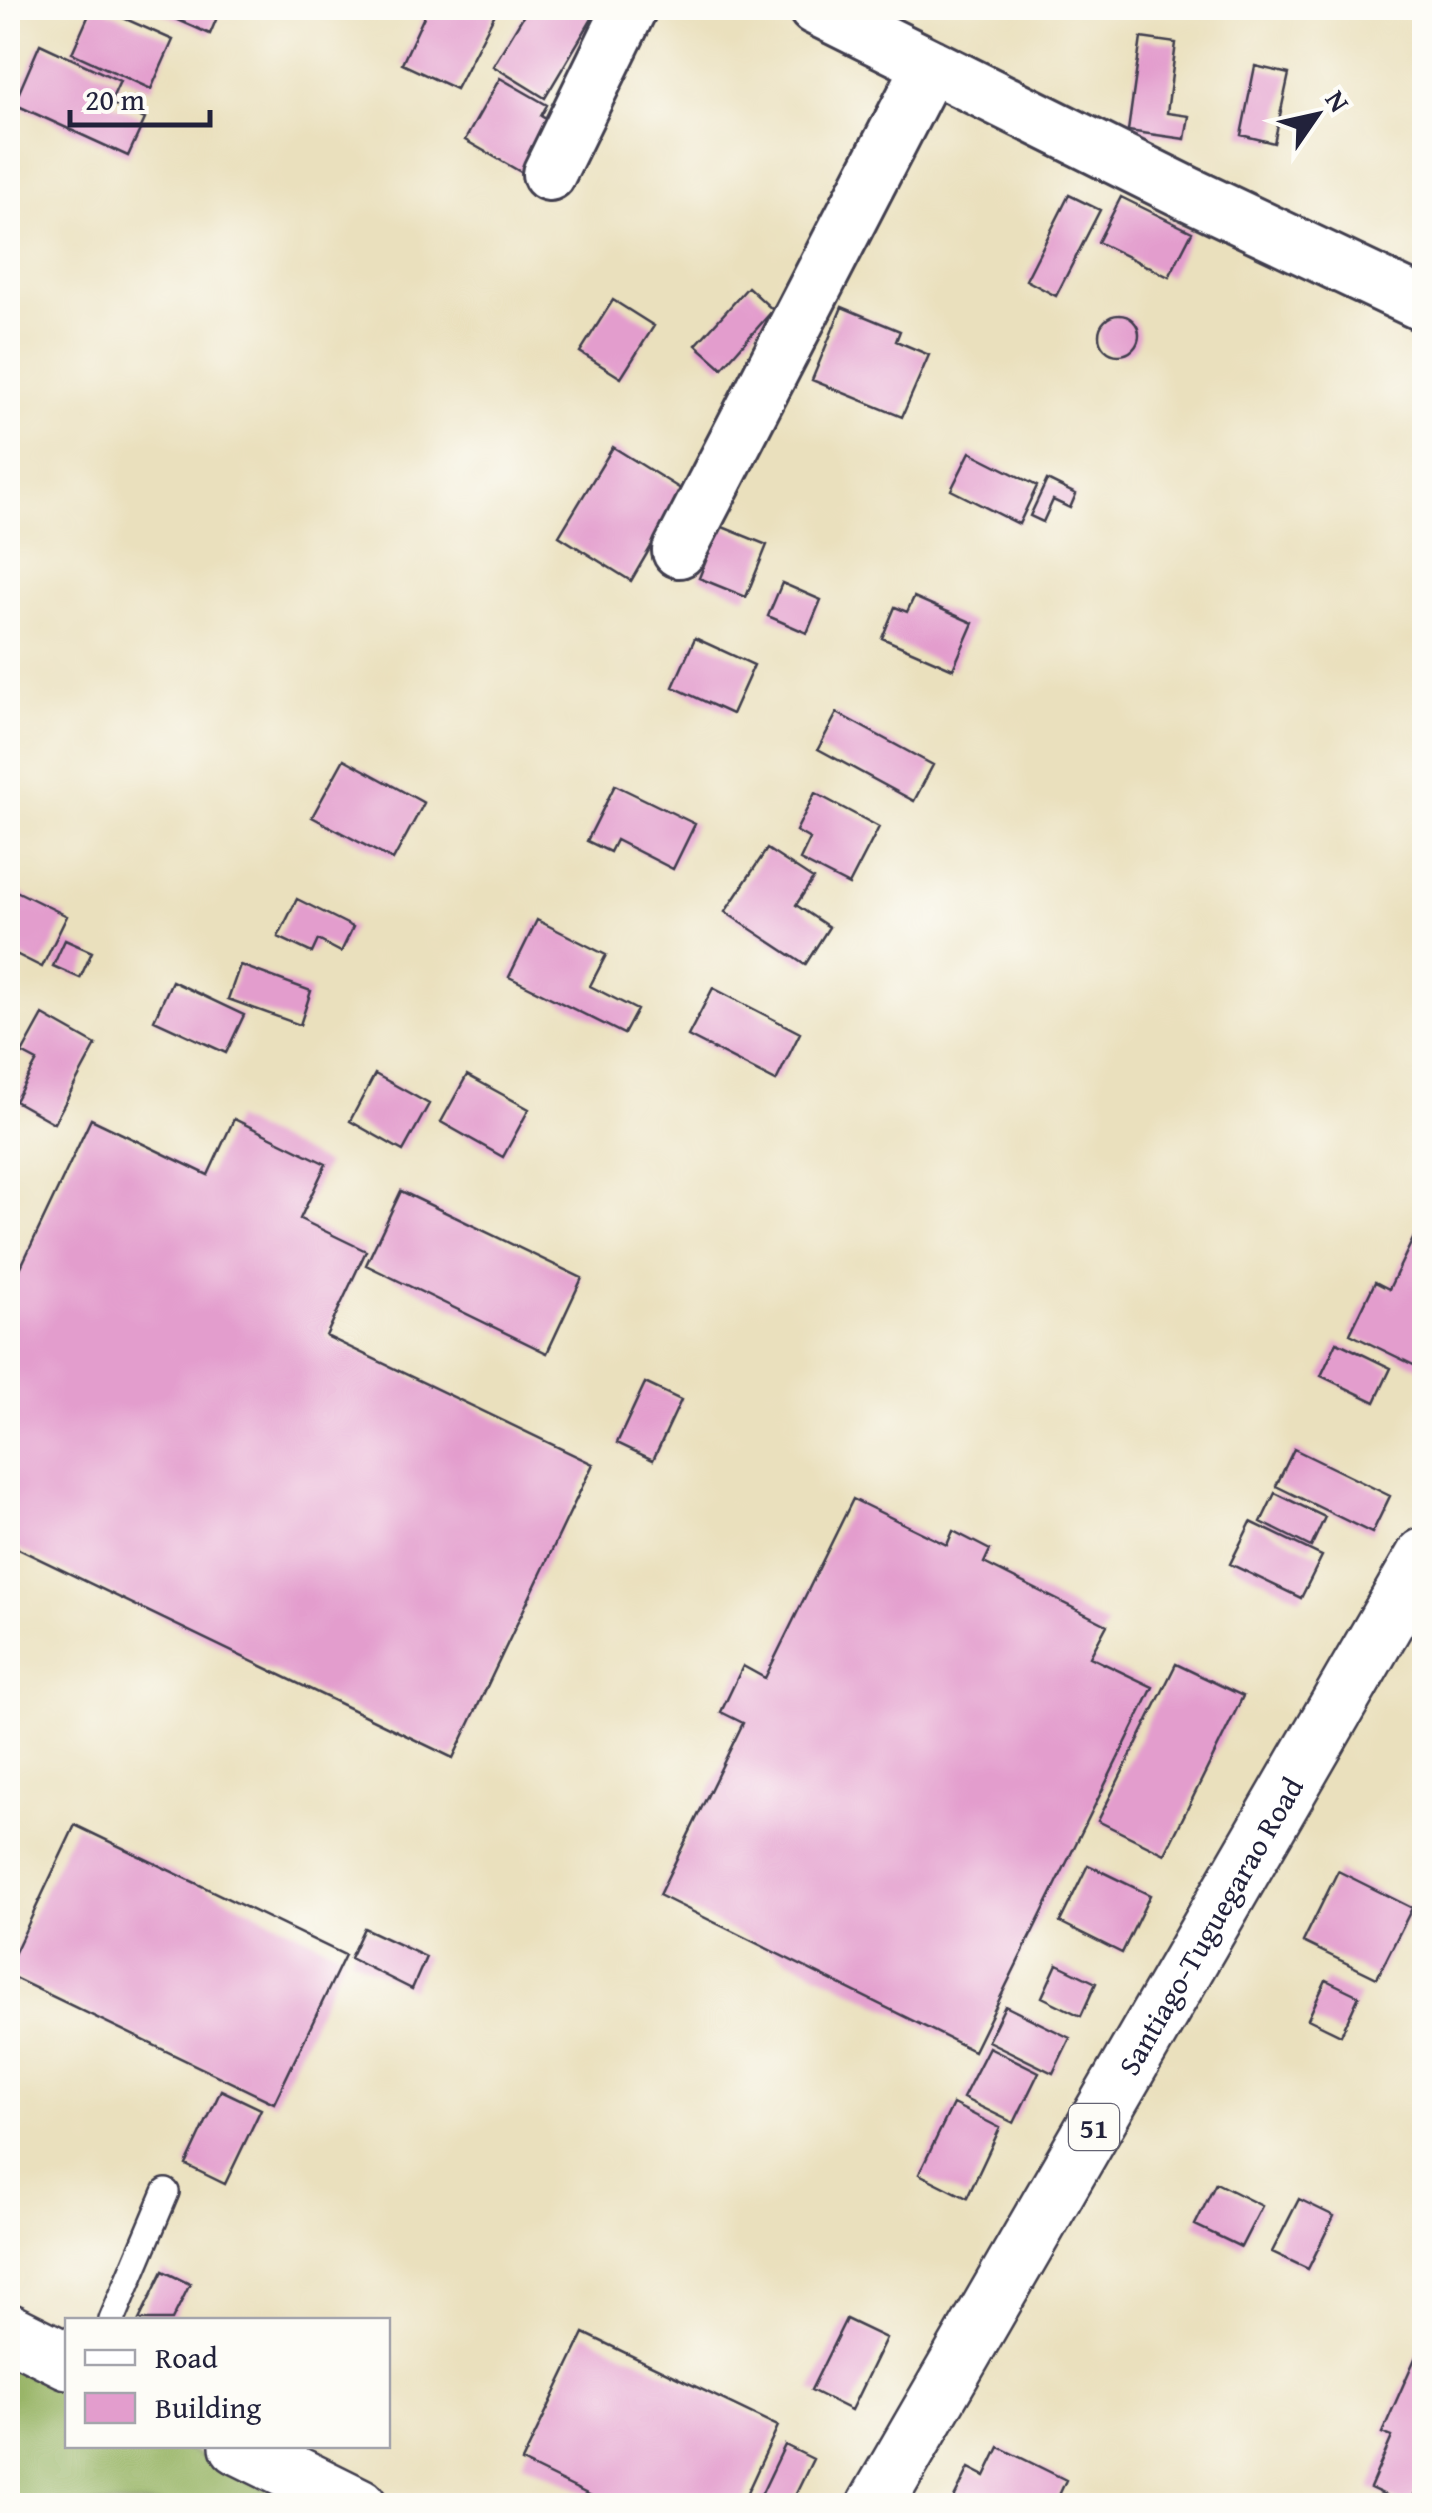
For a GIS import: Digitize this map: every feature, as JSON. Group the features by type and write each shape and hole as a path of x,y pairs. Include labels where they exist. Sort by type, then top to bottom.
{"main road":[{"name":"Santiago-Tuguegarao Road","path":"875,2506 1424,1556"},
{"path":"8,2331 65,2360"},
{"path":"242,2448 359,2506"}],"street":[{"path":"549,174 630,8"},
{"path":"816,8 1187,193 1424,305"},
{"path":"679,551 930,65"}],"lane":[{"path":"113,2318 166,2192"}],"green space":[{"path":"8,2360 65,2389 65,2448 183,2448 299,2505 8,2505"}],"building":[{"path":"92,8 101,8 173,40 151,89 72,53"},
{"path":"151,8 221,8 210,34"},
{"path":"428,8 498,8 456,89 402,64"},
{"path":"528,8 577,8 593,17 545,98 493,66"},
{"path":"1141,38 1176,43 1167,113 1189,116 1185,139 1128,131"},
{"path":"40,44 120,81 110,103 145,119 128,156 14,104"},
{"path":"1255,66 1289,74 1274,143 1241,135"},
{"path":"500,78 547,105 541,116 554,124 526,175 465,140"},
{"path":"1069,195 1100,210 1056,296 1026,280"},
{"path":"1121,197 1192,232 1169,277 1098,242"},
{"path":"748,287 773,310 722,368 696,345"},
{"path":"613,300 654,326 621,378 580,352"},
{"path":"842,307 900,331 896,341 929,355 902,417 812,380"},
{"path":"1119,315 1133,321 1139,335 1133,349 1119,355 1105,349 1099,335 1105,321"},
{"path":"613,447 700,501 663,526 631,581 559,536"},
{"path":"970,452 1037,486 1019,524 951,490"},
{"path":"1047,480 1076,494 1070,508 1053,500 1043,522 1030,516"},
{"path":"720,526 767,545 746,597 699,578"},
{"path":"782,583 821,600 807,633 768,616"},
{"path":"914,597 973,623 953,669 882,638 895,607 907,612"},
{"path":"695,638 754,665 732,714 673,687"},
{"path":"837,713 933,765 914,801 818,749"},
{"path":"344,759 424,803 393,860 312,817"},
{"path":"615,785 695,824 673,869 616,840 610,852 587,841"},
{"path":"815,793 879,827 849,885 800,860 810,839 796,831"},
{"path":"767,849 813,879 796,905 829,927 805,965 725,912"},
{"path":"8,887 67,916 42,967 8,950"},
{"path":"297,899 353,927 341,952 318,940 312,953 278,937"},
{"path":"537,920 606,955 590,986 637,1010 624,1034 509,977"},
{"path":"65,940 92,952 80,978 53,966"},
{"path":"240,965 311,991 300,1025 228,999"},
{"path":"172,981 244,1015 226,1053 154,1020"},
{"path":"713,988 800,1033 776,1081 688,1036"},
{"path":"43,1015 96,1045 54,1123 15,1101 37,1061 22,1053"},
{"path":"375,1074 429,1104 403,1151 350,1121"},
{"path":"467,1075 529,1109 503,1157 441,1122"},
{"path":"91,1119 208,1175 234,1119 326,1164 300,1219 366,1251 326,1336 593,1464 453,1758 8,1544 8,1294"},
{"path":"401,1191 582,1278 547,1353 366,1265"},
{"path":"1424,1216 1424,1370 1350,1334 1375,1282 1389,1289"},
{"path":"1337,1342 1391,1368 1375,1402 1321,1376"},
{"path":"645,1383 681,1400 653,1460 617,1443"},
{"path":"1294,1449 1390,1496 1372,1533 1276,1486"},
{"path":"1275,1493 1325,1517 1311,1547 1261,1522"},
{"path":"853,1499 947,1545 953,1531 990,1550 984,1563 1107,1625 1090,1657 1153,1687 974,2051 659,1895 743,1723 721,1712 743,1666 765,1678"},
{"path":"1251,1522 1322,1556 1301,1598 1230,1564"},
{"path":"1176,1664 1243,1696 1165,1854 1098,1821"},
{"path":"75,1825 345,1955 274,2103 8,1975 8,1967"},
{"path":"1088,1865 1150,1895 1122,1953 1060,1922"},
{"path":"1338,1871 1412,1908 1377,1978 1303,1942"},
{"path":"364,1928 426,1957 412,1989 350,1958"},
{"path":"1057,1964 1096,1983 1081,2016 1042,1997"},
{"path":"1326,1980 1359,1996 1341,2035 1308,2019"},
{"path":"1005,2006 1070,2038 1053,2073 988,2041"},
{"path":"989,2047 1039,2072 1014,2123 963,2098"},
{"path":"221,2090 261,2109 225,2184 186,2165"},
{"path":"953,2104 1000,2128 967,2198 919,2174"},
{"path":"1216,2183 1262,2206 1241,2247 1195,2225"},
{"path":"1299,2199 1334,2216 1308,2269 1272,2252"},
{"path":"163,2271 190,2284 173,2318 140,2318"},
{"path":"846,2319 886,2338 851,2410 811,2390"},
{"path":"584,2333 778,2426 741,2506 612,2506 522,2462"},
{"path":"1424,2338 1424,2475 1409,2506 1370,2488 1392,2437 1382,2433"},
{"path":"785,2445 813,2459 790,2506 756,2506"},
{"path":"999,2447 1066,2480 1054,2506 950,2506 969,2468 985,2476"}]}
